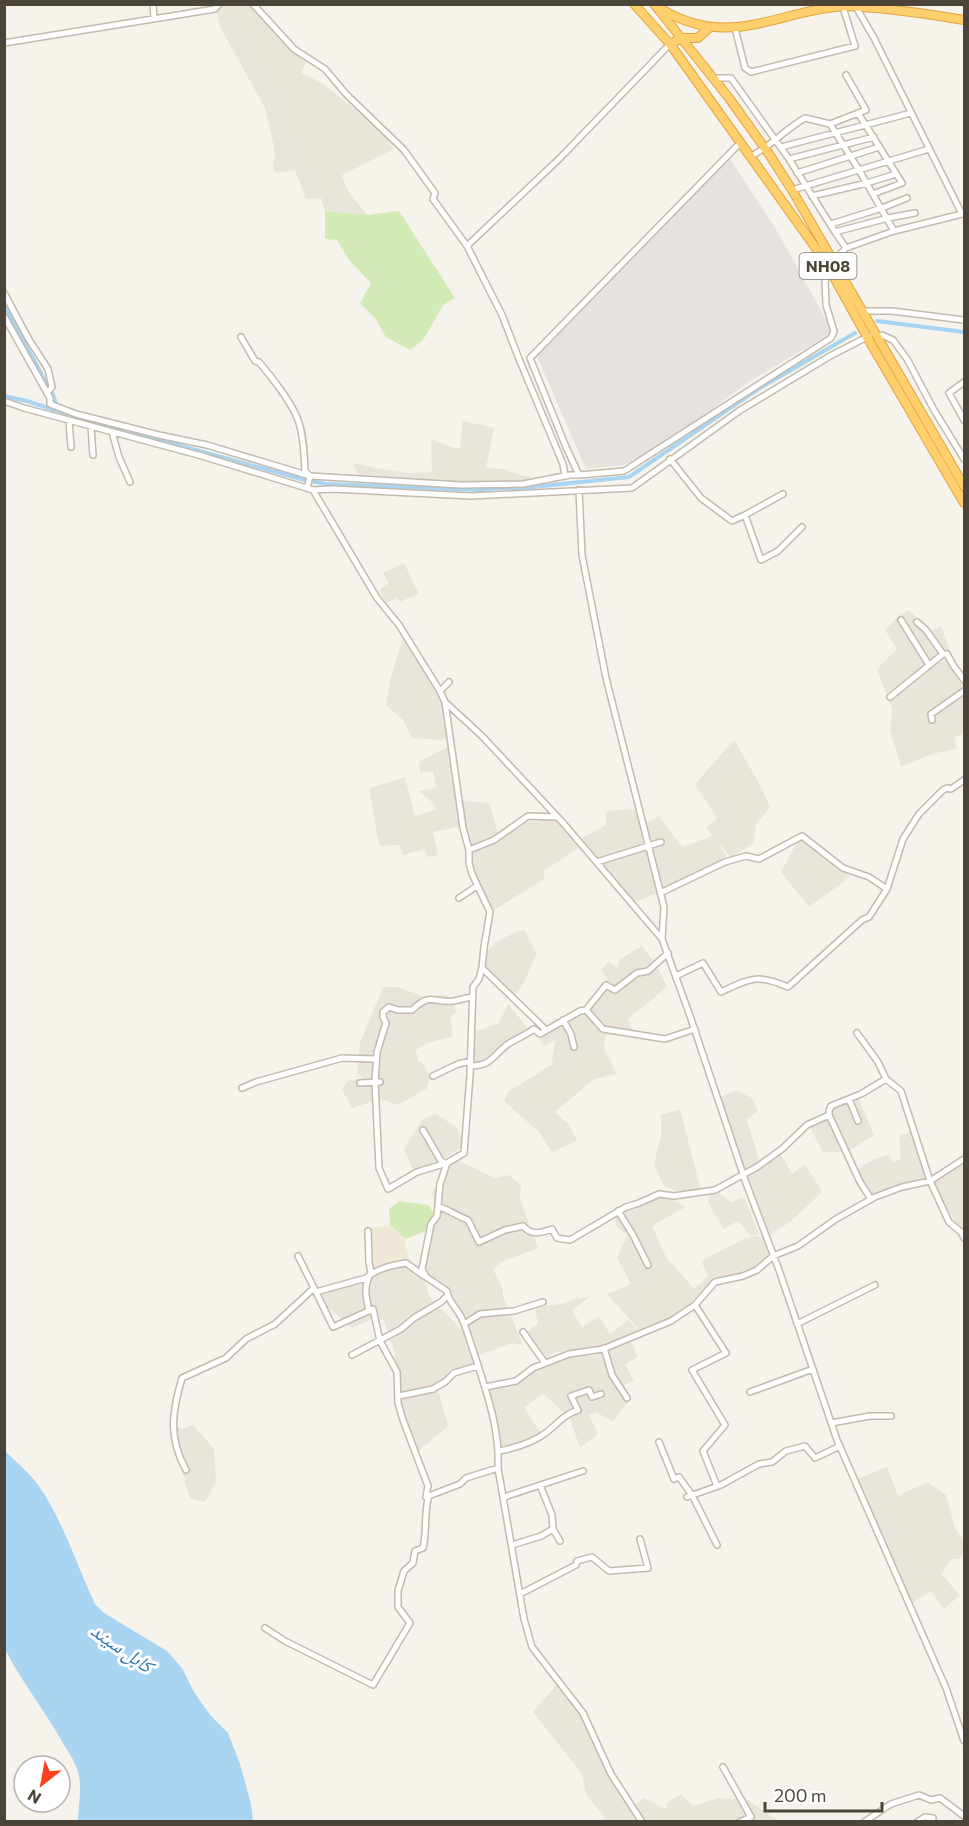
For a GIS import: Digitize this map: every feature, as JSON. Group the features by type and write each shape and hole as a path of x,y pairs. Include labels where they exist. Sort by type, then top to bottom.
{"highway":[{"name":"NH08","path":"634,4 670,44 833,265 863,311 964,486"},
{"name":"NH08","path":"656,6 714,78 792,190 833,265 867,337 964,502"},
{"path":"656,6 672,16 710,27 749,27 802,13 843,7 909,11 964,20"},
{"path":"670,44 682,38 698,38 710,27"}],"street":[{"path":"153,4 154,19"},
{"path":"4,43 215,9 219,4"},
{"path":"253,4 294,49 325,69 346,94 404,150 435,193 433,199 467,246 502,315 564,464 565,476"},
{"path":"735,28 745,68 751,72 855,46 843,7"},
{"path":"4,316 50,398 50,404 76,414 207,445 310,476 461,485 524,484 565,476 624,471 831,338 834,331 826,305 825,280 846,248 894,231 962,214 874,38 856,7"},
{"path":"467,246 560,158 670,44"},
{"path":"751,156 765,149 791,126 805,118 830,124 866,110 846,75"},
{"path":"714,78 731,78 781,147 846,248"},
{"path":"858,113 902,183 873,194"},
{"path":"781,147 911,113"},
{"path":"830,124 894,231"},
{"path":"789,159 874,137"},
{"path":"579,475 530,358 741,142"},
{"path":"797,172 879,147"},
{"path":"792,190 929,149"},
{"path":"812,196 896,174"},
{"path":"831,224 907,198"},
{"path":"834,232 915,213"},
{"path":"4,293 48,369 52,387 47,393"},
{"path":"863,311 892,311 964,320"},
{"path":"4,401 69,421 202,456 310,489 471,496 632,488 739,411 830,356 867,337 882,335 893,340 907,359 964,459"},
{"path":"241,337 255,361 267,371 298,420 305,471 310,476 310,489 377,598 399,625 445,702 463,828 469,850 468,863 490,912 482,968 479,979 472,987 472,997 471,1063 464,1153 447,1163 417,1172 388,1189 379,1168 376,1059 386,1023 383,1012 389,1006 398,1010 412,1010 422,1001 431,998 451,1001 472,997"},
{"path":"964,382 950,393 964,420"},
{"path":"69,421 71,447"},
{"path":"91,427 93,455"},
{"path":"112,432 130,482"},
{"path":"670,459 701,498 732,520 783,494"},
{"path":"579,490 584,567 606,678 664,907 662,939"},
{"path":"745,515 761,560 778,551 802,527"},
{"path":"901,620 929,666"},
{"path":"917,622 926,630 943,654 947,654 964,680"},
{"path":"890,697 943,654"},
{"path":"440,691 448,682"},
{"path":"932,720 934,712 964,692"},
{"path":"445,702 482,736 557,817 662,939 831,1423 946,1688 964,1741"},
{"path":"676,976 703,963 720,993 751,978 771,980 788,987 862,920 869,917 887,889 903,839 919,814 943,790 951,789 964,780"},
{"path":"469,850 494,840 528,816 557,817"},
{"path":"660,894 725,862 746,856 759,859 802,836 843,868 869,877 887,889"},
{"path":"597,862 661,842"},
{"path":"459,898 477,886"},
{"path":"433,1076 458,1064 471,1063 474,1066 492,1061 508,1044 534,1029 540,1034 585,1010 606,986 615,990 637,973 648,971 668,953"},
{"path":"482,968 546,1030"},
{"path":"585,1010 603,1029 665,1039 695,1029"},
{"path":"563,1020 571,1034 574,1047"},
{"path":"857,1033 878,1062 886,1079 901,1091 930,1181 949,1222 961,1232 964,1238"},
{"path":"242,1088 342,1058 376,1059"},
{"path":"872,1199 860,1182 829,1116 829,1111 831,1106 886,1079"},
{"path":"360,1083 378,1082"},
{"path":"849,1099 858,1121"},
{"path":"438,1207 468,1220 479,1242 505,1230 523,1226 529,1232 539,1233 552,1228 557,1238 570,1240 618,1211 659,1194 674,1196 715,1190 782,1149 807,1125 829,1116"},
{"path":"423,1130 441,1161 447,1163"},
{"path":"485,1387 516,1381 533,1368 545,1363 569,1354 604,1348 671,1321 696,1305 715,1282 743,1276 757,1270 773,1256 798,1246 836,1219 872,1199 902,1186 930,1181 964,1159"},
{"path":"426,1277 422,1269 431,1224 437,1216 440,1185 447,1163"},
{"path":"618,1211 648,1265"},
{"path":"368,1231 371,1273 365,1291 369,1311"},
{"path":"265,1628 285,1641 373,1685 410,1623 398,1606 398,1591 404,1571 413,1563 415,1551 423,1548 426,1537 428,1486 403,1420 398,1403 397,1372 380,1341 373,1309 333,1327 298,1256"},
{"path":"186,1470 175,1445 174,1426 174,1406 182,1378 226,1358 246,1339 275,1324 315,1290 366,1278 371,1273 406,1263 447,1291 447,1296 462,1318 495,1425 499,1451 498,1468 524,1619 532,1647 583,1713 611,1774 642,1821"},
{"path":"797,1324 875,1285"},
{"path":"352,1355 401,1329 414,1317 441,1302 447,1296"},
{"path":"464,1324 480,1314 514,1311 543,1302"},
{"path":"696,1305 726,1353 692,1370 725,1425 703,1451 717,1486"},
{"path":"523,1332 545,1363"},
{"path":"604,1348 612,1375 627,1398"},
{"path":"399,1396 433,1389 454,1373 478,1366"},
{"path":"750,1392 813,1369"},
{"path":"499,1451 513,1448 546,1433 568,1413 578,1410 571,1396 590,1390 592,1397 602,1394"},
{"path":"831,1423 870,1416 891,1416"},
{"path":"659,1442 674,1479 679,1477 717,1545"},
{"path":"689,1496 721,1485 759,1464 772,1462 786,1451 805,1446 815,1458 840,1446"},
{"path":"426,1497 460,1484 466,1478 498,1468"},
{"path":"504,1497 583,1471"},
{"path":"540,1485 552,1515 553,1529 560,1541"},
{"path":"512,1545 541,1536 553,1529"},
{"path":"520,1594 576,1565 577,1561 592,1557 609,1571 648,1568 640,1539"},
{"path":"723,1767 751,1817 740,1821"},
{"path":"864,1821 891,1803 919,1795 931,1800 940,1798 964,1816"},
{"path":"917,1821 925,1817 933,1818"}],"shaded area":[{"path":"220,5 250,5 306,62 301,73 322,83 379,129 394,149 342,175 353,198 368,215 325,211 321,198 306,199 295,170 275,173 273,168 275,155 265,108 220,27 216,8"},
{"path":"728,156 777,231 833,332 750,381 668,442 624,465 586,469 535,352"},
{"path":"463,421 494,428 486,468 504,469 531,477 536,485 362,481 357,473 353,463 409,473 432,472 431,439 460,449"},
{"path":"404,563 419,594 399,602 398,598 386,603 379,590 389,583 383,573"},
{"path":"909,610 930,631 941,626 956,667 964,679 964,732 954,738 957,748 929,755 901,767 890,730 892,709 877,669 897,649 885,630 898,616"},
{"path":"403,638 445,705 449,738 441,740 412,738 404,721 386,705 391,677"},
{"path":"734,740 770,807 756,824 753,843 731,858 717,841 728,859 700,874 631,904 582,838 606,825 606,811 636,809 641,825 659,816 682,847 712,836 706,828 717,818 695,784"},
{"path":"449,746 461,801 489,803 501,836 523,822 558,818 580,847 544,871 544,879 491,912 472,867 465,826 433,832 438,855 427,857 425,849 403,855 400,845 380,846 377,835 369,788 405,777 415,816 436,809 433,803 419,791 436,788 433,771 420,773 419,762"},
{"path":"798,840 809,842 850,877 809,907 781,872"},
{"path":"524,929 537,954 523,984 514,997 496,985 483,965 486,952 499,940"},
{"path":"642,946 657,966 667,987 628,1019 633,1033 606,1032 604,1048 617,1074 594,1079 555,1112 569,1125 577,1140 552,1152 539,1132 504,1101 508,1092 553,1064 555,1040 544,1047 538,1035 554,1019 576,1015 594,996 600,993 603,984 608,979 601,970 609,961 617,969 620,959"},
{"path":"383,987 397,987 423,996 446,995 454,1003 456,1013 450,1016 453,1036 428,1043 416,1050 418,1061 424,1064 430,1078 426,1089 398,1105 377,1100 352,1108 342,1090 347,1081 364,1078 357,1074 360,1043"},
{"path":"508,1004 529,1029 491,1061 472,1066 472,1033 499,1023"},
{"path":"736,1090 752,1098 758,1111 747,1120 761,1166 779,1151 792,1174 805,1164 822,1192 791,1221 768,1237 752,1213 720,1097"},
{"path":"857,1095 874,1135 847,1152 823,1152 809,1126 825,1115 829,1109"},
{"path":"680,1109 701,1191 687,1195 664,1186 654,1164 661,1135 661,1115"},
{"path":"435,1113 457,1128 464,1146 416,1177 404,1149 422,1120"},
{"path":"917,1130 930,1179 870,1198 858,1169 874,1159 889,1154 893,1163 901,1158 899,1136"},
{"path":"964,1157 964,1235 930,1181"},
{"path":"455,1159 495,1178 509,1175 521,1185 520,1199 538,1248 501,1262 493,1269 503,1289 503,1296 523,1345 511,1343 478,1356 460,1313 449,1294 425,1274 424,1264 436,1208 432,1194 448,1164"},
{"path":"719,1192 731,1203 740,1198 745,1199 759,1234 751,1236 738,1221 723,1229 708,1201 710,1194"},
{"path":"663,1194 685,1207 652,1226 666,1257 694,1289 708,1276 702,1263 706,1258 746,1238 759,1236 769,1245 774,1256 760,1266 727,1280 713,1279 695,1304 658,1326 640,1331 607,1294 631,1284 617,1258 627,1235 616,1226 615,1214 623,1205"},
{"path":"389,1225 404,1236 409,1260 372,1271 365,1229"},
{"path":"403,1264 423,1275 430,1298 464,1332 476,1364 455,1374 438,1390 448,1426 418,1452 405,1423 394,1350 384,1321 377,1317 352,1328 325,1305 319,1294 342,1283"},
{"path":"590,1296 572,1311 582,1327 599,1316 610,1334 628,1320 638,1330 607,1346 564,1354 558,1351 548,1356 542,1364 524,1333 538,1324 535,1308"},
{"path":"632,1342 637,1357 625,1365 634,1380 618,1388 628,1402 613,1422 596,1412 589,1415 598,1434 580,1448 570,1419 544,1394 524,1407 544,1439 497,1452 485,1387 518,1382 533,1368 572,1354 592,1356"},
{"path":"193,1425 214,1449 216,1481 205,1502 190,1498 171,1436 175,1426 182,1429"},
{"path":"887,1467 898,1496 927,1482 946,1495 955,1528 964,1542 964,1553 958,1559 951,1559 941,1574 960,1595 944,1609 931,1591 912,1603 857,1479"},
{"path":"558,1683 576,1705 608,1768 642,1821 603,1821 605,1817 586,1795 582,1774 533,1712"},
{"path":"681,1794 693,1806 718,1798 748,1800 778,1821 644,1821 634,1805 644,1798 666,1809 667,1803"}],"green space":[{"path":"325,211 368,215 399,211 455,298 443,305 423,340 410,350 386,337 375,318 360,303 371,283 349,260 337,240 325,239"},
{"path":"399,1201 428,1205 434,1213 428,1230 406,1239 390,1225 389,1209"}],"water":[{"name":"کابل سيند","path":"5,1451 31,1476 47,1498 95,1604 104,1613 167,1651 182,1668 194,1692 210,1715 228,1733 240,1764 251,1804 253,1821 78,1821 80,1787 72,1754 69,1754 5,1649"}],"waterway":[{"path":"4,305 48,386"},
{"path":"877,321 964,332"},
{"path":"4,396 326,484 479,490 523,488 629,477 758,389 855,333"},
{"path":"53,394 56,404"}]}
